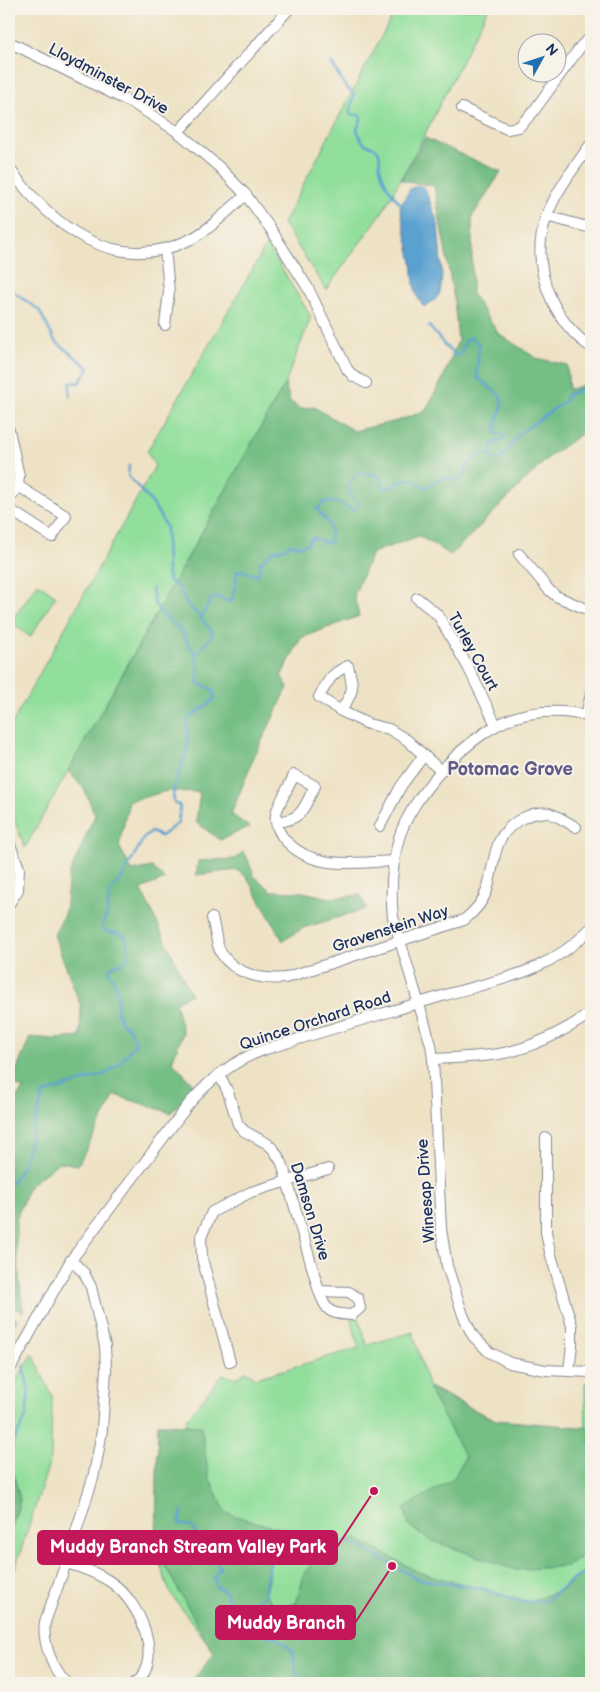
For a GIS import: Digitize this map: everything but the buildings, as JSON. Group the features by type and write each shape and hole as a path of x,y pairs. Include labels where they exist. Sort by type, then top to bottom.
{"street":[{"path":"178,132 289,9"},
{"path":"462,108 496,126 514,129 533,112 581,46 591,37"},
{"name":"Lloydminster Drive","path":"9,42 134,104 178,132 219,167 246,195 270,228 308,288 347,369 366,383"},
{"path":"591,144 561,186 546,216 540,245 540,261 545,285 559,315 569,328 591,347"},
{"path":"9,168 39,205 69,230 95,244 117,250 140,252 165,249 190,239 211,225 246,195"},
{"path":"546,216 591,228"},
{"path":"165,249 169,291 165,325"},
{"path":"9,430 19,476 18,486 9,499"},
{"path":"9,508 52,536 66,516 18,486"},
{"path":"519,554 556,596 591,611"},
{"name":"Turley Court","path":"417,598 438,615 468,667 496,725"},
{"path":"589,716 591,694"},
{"path":"341,711 368,724 389,729 407,740 441,771"},
{"name":"Winesap Drive","path":"589,716 540,712 516,717 496,725 473,742 441,771 426,788 411,810 400,836 394,861 391,898 393,917 420,1002 431,1045 440,1229 462,1315 473,1336 489,1352 499,1358 524,1367 591,1372"},
{"path":"380,826 400,786 424,755"},
{"path":"277,822 289,820 300,814 315,786 294,775 276,814 277,822 280,835 293,848 306,857 332,864 394,861"},
{"name":"Gravenstein Way","path":"212,918 220,952 228,960 248,974 273,979 285,978 464,920 478,907 487,890 496,847 507,829 515,822 532,813 550,814 576,827"},
{"path":"9,842 19,868 18,890 9,904"},
{"name":"Quince Orchard Road","path":"9,1371 71,1260 188,1104 198,1092 219,1074 239,1060 264,1050 420,1002 520,974 548,962 564,952 591,928"},
{"path":"433,1059 500,1054 528,1047 564,1031 591,1013"},
{"name":"Damson Drive","path":"219,1074 228,1092 238,1124 244,1131 268,1144 282,1163 319,1291"},
{"path":"546,1138 546,1232 572,1326 572,1345 568,1371"},
{"path":"230,1362 202,1258 201,1237 212,1212 251,1192 328,1169"},
{"path":"67,1683 62,1679 54,1664 44,1630 45,1622 93,1478 102,1430 106,1370 105,1346 91,1287 84,1273 71,1260"},
{"path":"66,1563 90,1570 113,1584 129,1601 146,1630 149,1641 148,1663 144,1673 135,1683"}],"green space":[{"path":"396,9 488,9 423,138 383,211 326,290 283,223"},
{"path":"425,138 501,172 472,217 472,294 498,333 536,358 567,365 569,390 591,382 591,427 550,456 451,555 419,536 372,553 354,595 359,616 301,638 281,676 288,687 254,757 231,814 249,827 220,840 196,822 200,792 167,791 129,801 119,846 132,871 152,867 165,879 141,889 191,994 175,1002 183,1033 172,1061 195,1086 171,1113 115,1095 78,1165 59,1162 29,1186 16,1219 16,1246 23,1312 9,1305 9,1112 23,1088 11,1084 30,1037 53,1039 80,1037 81,1007 54,935 65,912 69,875 95,815 84,789 68,771 285,384 290,401 300,409 314,407 354,431 397,421 425,411 442,380 458,341 454,299 434,186 401,180"},
{"path":"267,244 311,317 285,384 25,848 9,806 9,729 155,466 147,452"},
{"path":"38,583 56,596 30,637 11,622"},
{"path":"243,852 254,876 272,891 303,892 330,898 361,895 366,909 303,928 283,941 247,877 237,870 196,875 198,861 235,859"},
{"path":"358,1316 367,1345 413,1332 428,1386 496,1421 586,1431 585,1383 591,1383 591,1683 215,1653 170,1593 156,1552 158,1424 187,1425 186,1419 223,1374 235,1377 241,1376 246,1371 256,1378 359,1348 351,1319"},
{"path":"33,1354 52,1396 51,1458 9,1587 9,1536 20,1500 10,1462 14,1437 9,1441 9,1392"},
{"path":"428,1388 496,1420 591,1428 591,1564 586,1554 567,1566 516,1570 430,1540 409,1526 404,1508 454,1478 465,1457"},
{"path":"158,1424 201,1426 209,1478 226,1513 269,1526 297,1530 294,1541 270,1562 266,1595 279,1609 296,1603 305,1572 323,1551 355,1538 418,1572 529,1602 563,1589 591,1565 591,1683 190,1683 214,1654 156,1550"},
{"path":"15,1436 10,1462 20,1500 9,1536 9,1441"}],"water":[{"path":"417,185 425,188 438,224 442,277 440,293 435,300 424,307 415,290 411,258 400,207 410,189"}],"waterway":[{"path":"331,62 345,86 354,94 350,112 351,115 360,115 361,119 357,129 361,139 364,143 378,151 380,167 385,182 401,204"},
{"path":"9,289 39,310 55,341 89,368 79,383 70,382 70,396"},
{"path":"429,326 448,349 457,356 460,355 468,338 472,338 479,344 477,376 499,395 502,400 496,429 497,434 503,434 505,438 493,443 491,454"},
{"path":"9,1185 18,1174 24,1162 43,1094 106,1074 119,1064 136,1043 130,1029 120,1021 117,1010 118,997 109,968 126,960 129,953 128,945 125,936 108,932 103,929 102,925 107,914 109,892 121,879 145,836 151,832 161,836 178,823 180,807 175,804 173,797 177,777 187,751 187,719 213,701 215,696 212,689 197,683 199,668 195,659 198,652 213,633 201,618 211,599 218,597 229,602 232,601 237,572 240,570 257,575 261,570 260,563 273,551 286,548 290,544 301,546 307,544 312,537 327,543 330,542 330,526 317,509 324,502 340,503 352,510 356,509 358,503 348,493 348,485 358,472 376,475 381,479 383,488 386,489 408,479 425,487 428,487 440,478 463,479 466,466 475,458 486,453 496,460 502,458 519,434 565,401 567,395 591,384"},
{"path":"129,466 128,476 153,504 166,527 169,581 179,588 187,604 201,618"},
{"path":"152,588 154,603 162,614 182,632 196,654"},
{"path":"9,1264 11,1305 9,1312 16,1320 12,1327 12,1342"},
{"path":"9,1451 26,1417 29,1391 23,1366"},
{"path":"182,1511 179,1524 190,1526 196,1531 191,1539 198,1553 206,1560 215,1558 220,1568 214,1577 217,1588 225,1591 234,1620 242,1622"},
{"path":"300,1683 293,1651 279,1639 249,1628 239,1619 240,1614 252,1603 266,1595 265,1586 270,1562 276,1552 286,1544 294,1541 328,1545 341,1541 354,1543 417,1579 481,1588 522,1602 546,1601 584,1573 591,1565"}],"place":[{"name":"Muddy Branch Stream Valley Park","path":"374,1491"},
{"name":"Muddy Branch","path":"392,1566"}],"district":[{"name":"Potomac Grove","path":"510,769"}]}
